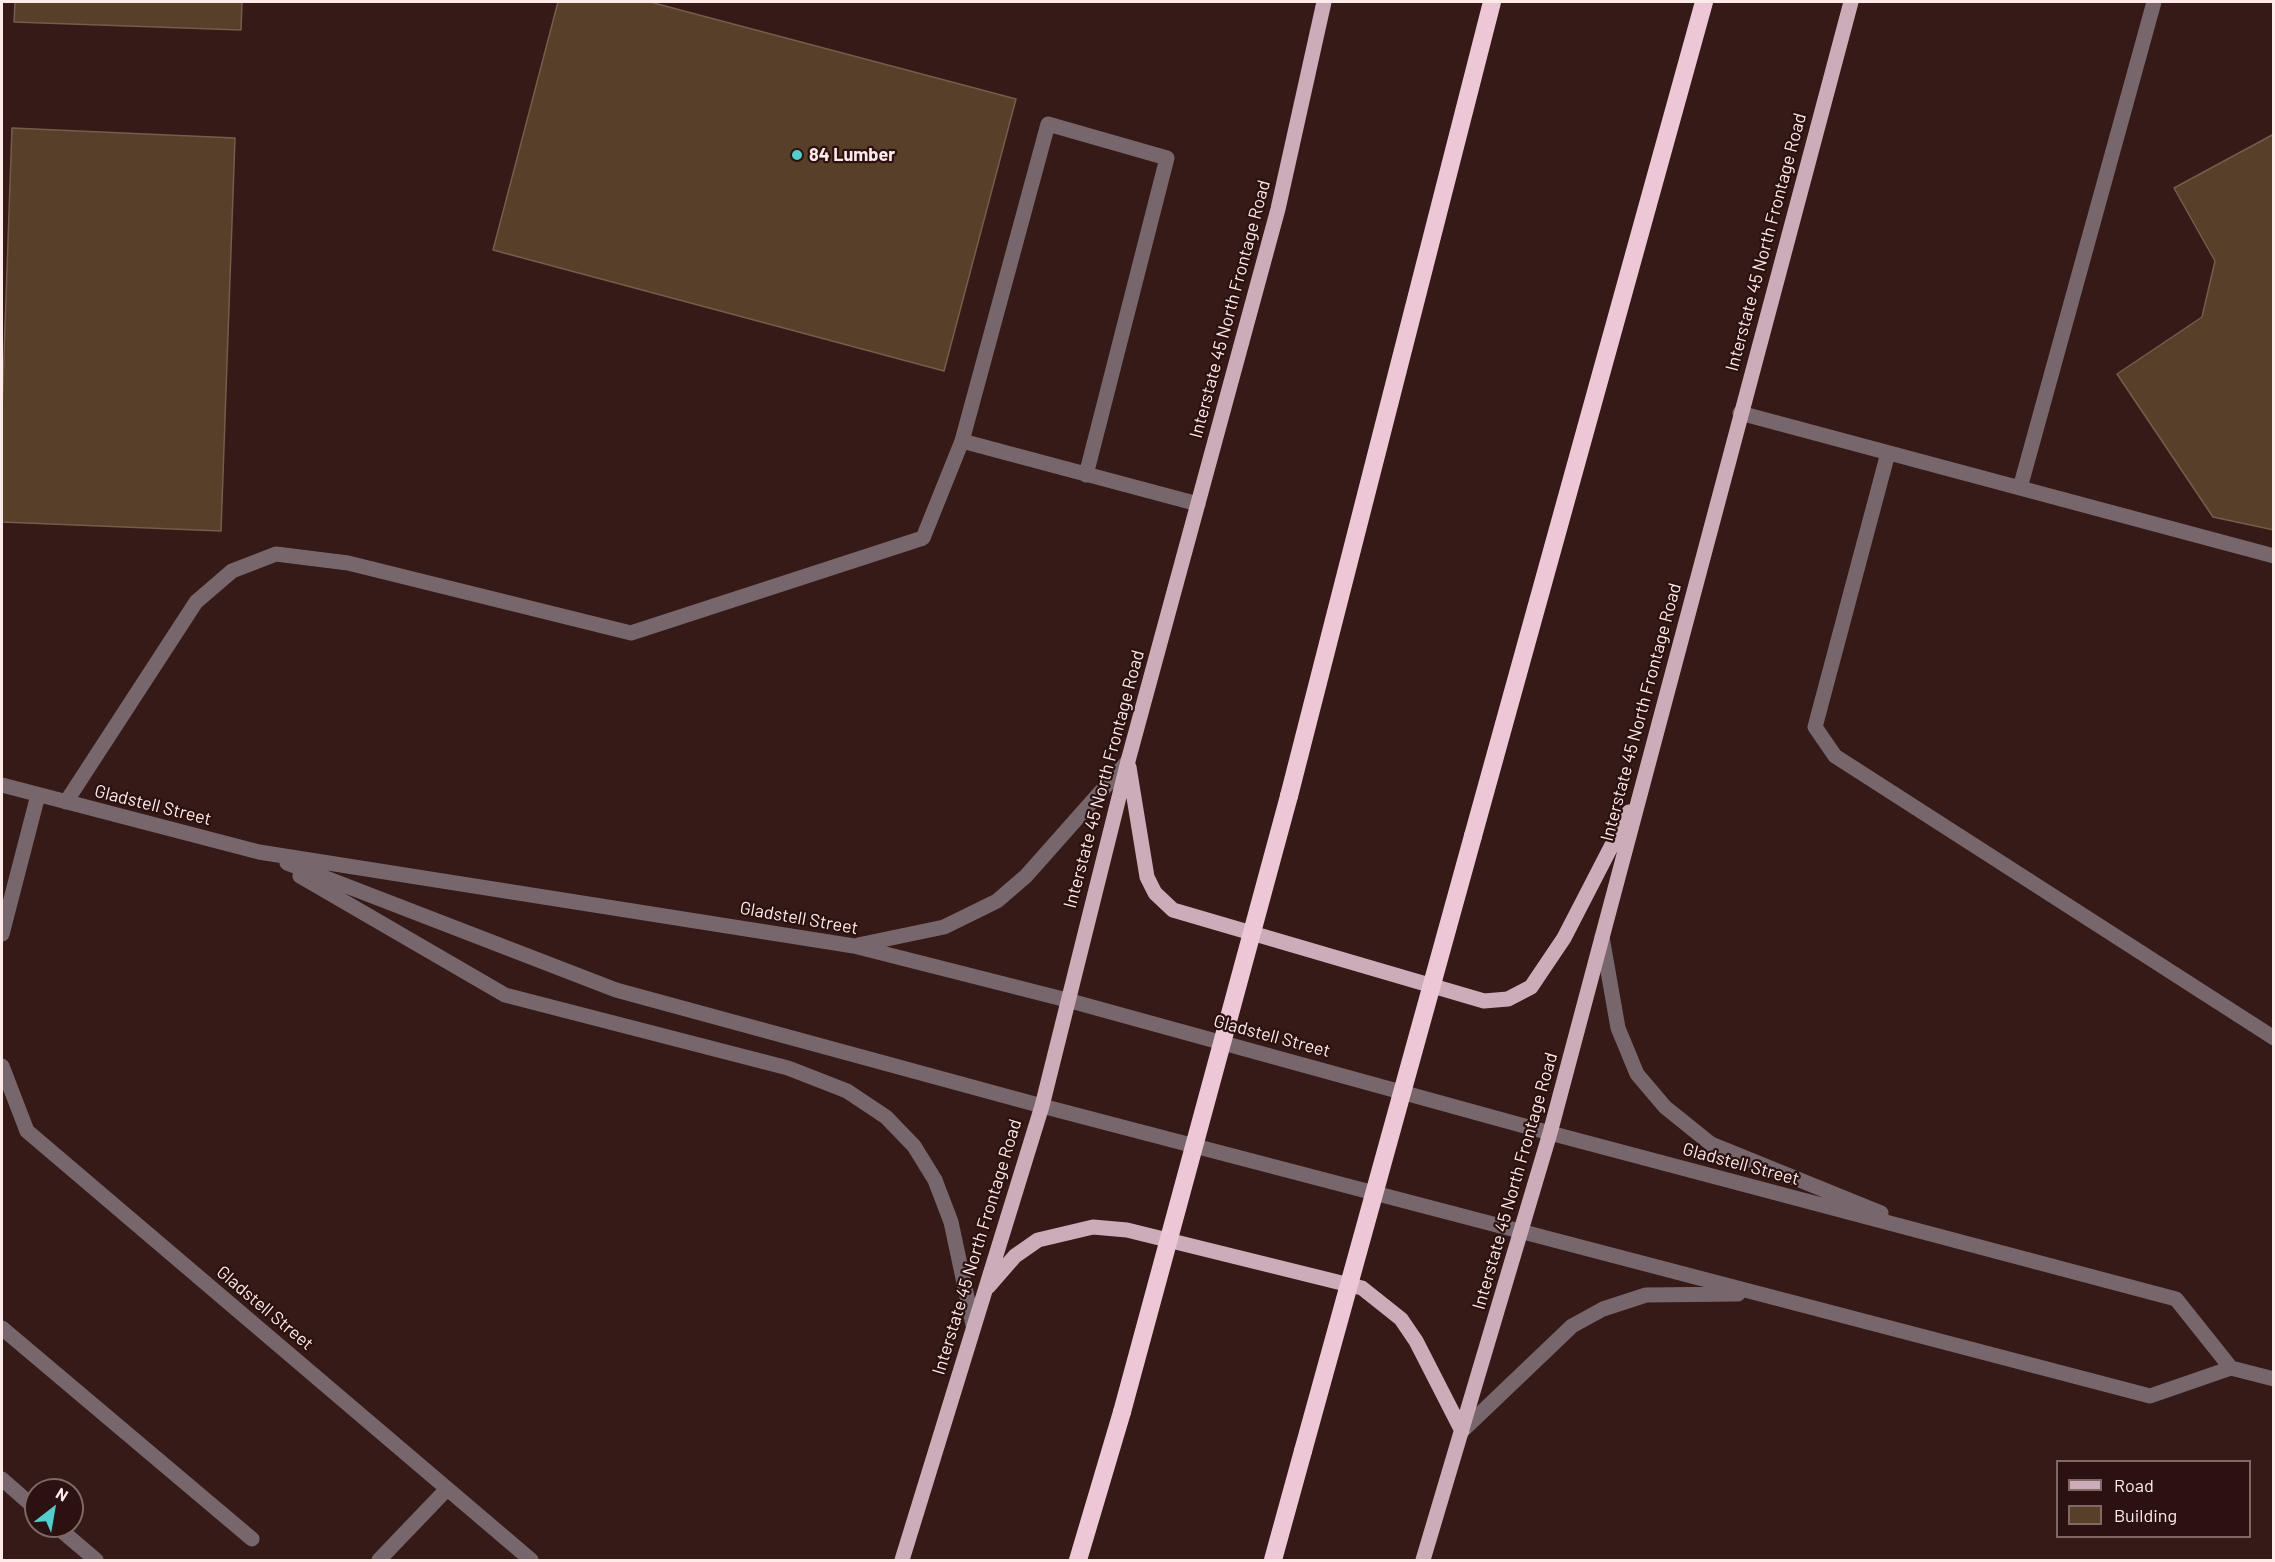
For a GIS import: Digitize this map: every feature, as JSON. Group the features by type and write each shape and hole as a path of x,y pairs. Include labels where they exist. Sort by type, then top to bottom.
{"highway":[{"path":"1078,1560 1122,1412 1289,796 1492,2"},
{"path":"1273,1560 1704,2"}],"main road":[{"name":"Interstate 45 North Frontage Road","path":"902,1560 983,1291 1042,1106 1128,761 1278,209 1324,2"},
{"name":"Interstate 45 North Frontage Road","path":"1423,1560 1550,1133 1851,2"},
{"path":"1128,761 1147,877 1155,893 1173,909 1484,1001 1508,999 1531,987 1564,938 1642,785"},
{"path":"983,1291 1016,1256 1038,1240 1093,1227 1127,1230 1362,1288 1401,1319 1416,1341 1462,1431"}],"street":[{"path":"2020,488 2154,2"},
{"path":"66,802 196,602 232,571 276,554 348,563 631,633 923,537 962,441 1048,124 1167,158 1086,475"},
{"path":"1740,413 2274,556"},
{"path":"962,441 1198,504"},
{"path":"1888,453 1815,728 1836,756 2274,1038"},
{"path":"854,946 944,927 997,901 1026,876 1128,761"},
{"name":"Gladstell Street","path":"2,785 259,852 854,946 1067,1000 1550,1133 2176,1299 2231,1368 2150,1396 1042,1106 616,990 259,852"},
{"path":"2,934 38,795"},
{"path":"259,852 504,995 788,1068 847,1091 886,1117 914,1146 935,1180 951,1222 973,1324"},
{"path":"1602,937 1618,1028 1637,1074 1665,1107 1711,1144 1940,1237"},
{"name":"Gladstell Street","path":"2,1066 27,1131 531,1560"},
{"path":"1462,1431 1572,1326 1603,1309 1646,1295 1757,1293"},
{"path":"2,1328 252,1539"},
{"path":"2231,1368 2274,1379"},
{"path":"2,1479 24,1498"},
{"path":"379,1560 447,1489"},
{"path":"70,1538 96,1560"}],"building":[{"path":"15,2 242,2 241,30 14,22"},
{"path":"558,2 650,2 1016,99 944,371 493,250"},
{"path":"12,128 235,138 221,531 2,522 2,411"},
{"path":"2274,134 2274,530 2213,517 2117,374 2202,317 2215,261 2174,188"}],"place":[{"name":"84 Lumber","path":"797,155"}]}
